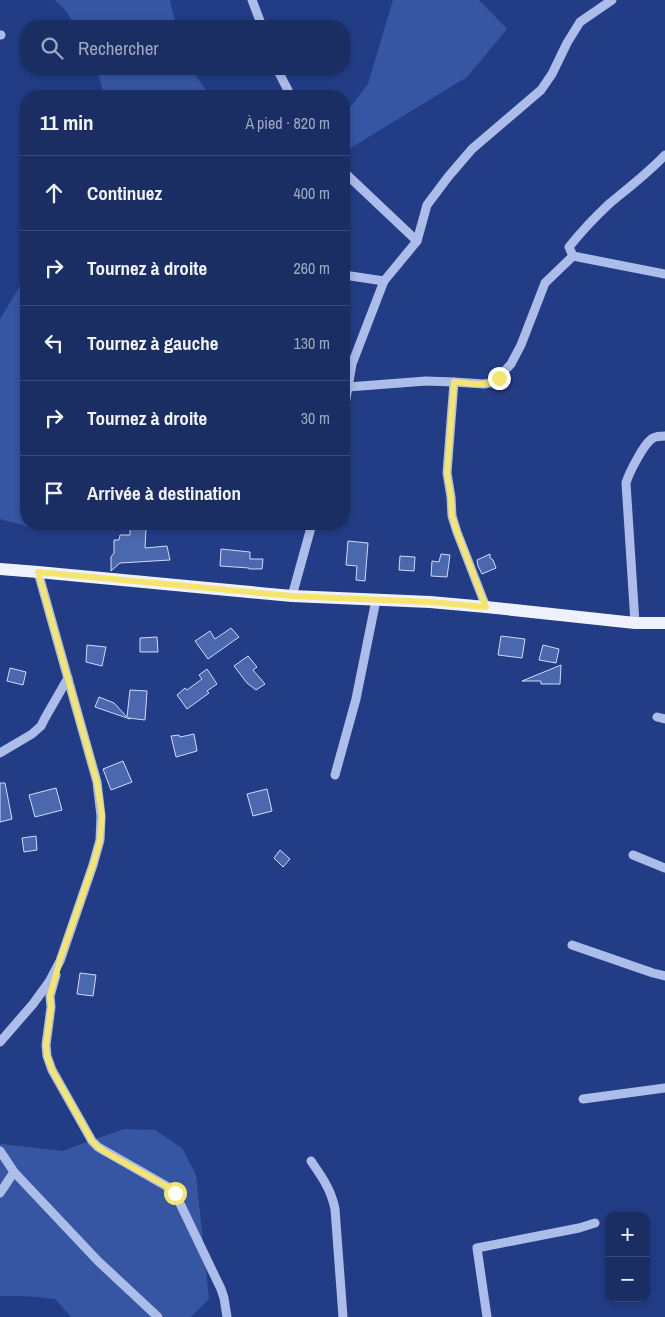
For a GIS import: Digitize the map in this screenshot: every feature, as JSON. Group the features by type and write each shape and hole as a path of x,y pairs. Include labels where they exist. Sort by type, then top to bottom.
{"main road":[{"path":"0,570 292,596 486,607 636,623 665,624"}],"street":[{"path":"252,0 260,20"},
{"path":"350,376 352,364 384,281 417,241 427,205 472,149 541,90 552,74 580,22 612,0"},
{"path":"280,75 287,90"},
{"path":"573,256 569,247 583,230 665,155"},
{"path":"654,166 665,168"},
{"path":"350,178 417,241"},
{"path":"573,256 665,274"},
{"path":"350,387 426,381 490,384 499,378 512,364 545,283 573,256"},
{"path":"350,275 384,281"},
{"path":"454,382 447,473 452,516 486,607"},
{"path":"636,623 626,483 629,474 647,443 652,438 665,436"},
{"path":"292,596 310,530"},
{"path":"38,572 97,782 102,816 100,840 93,865 60,960 50,996 51,1007 46,1045 47,1056 52,1070 92,1141 105,1152 168,1187 175,1193 221,1289 227,1317"},
{"path":"335,776 356,699 376,600"},
{"path":"0,754 32,734 41,726 68,678"},
{"path":"633,856 665,868"},
{"path":"572,945 665,976"},
{"path":"0,1042 33,1004 49,982 60,960"},
{"path":"583,1099 665,1088"},
{"path":"0,1151 14,1172 98,1261 154,1315"},
{"path":"311,1161 328,1186 334,1203 343,1317"},
{"path":"0,1193 14,1172"},
{"path":"487,1317 477,1248 579,1228 595,1223"}],"shaded area":[{"path":"55,0 170,0 175,20 72,20 67,12"},
{"path":"393,0 479,0 507,29 467,77 350,148 350,107 368,84"},
{"path":"99,75 195,75 206,90 102,90"},
{"path":"20,286 20,524 0,519 0,319"},
{"path":"124,1129 155,1130 182,1148 196,1175 209,1299 191,1317 71,1317 55,1299 0,1296 0,1145 62,1151"}],"building":[{"path":"130,530 146,530 145,548 167,546 170,560 120,563 111,571 114,540 119,540 120,535 130,535"},
{"path":"348,541 368,543 365,581 356,580 357,566 346,565"},
{"path":"221,549 250,552 250,559 263,559 262,569 220,566"},
{"path":"441,554 450,555 447,577 431,576 432,561 439,562"},
{"path":"490,554 490,558 493,560 496,568 482,574 477,560"},
{"path":"400,556 415,557 414,571 399,570"},
{"path":"231,628 239,637 208,659 195,641 210,631 215,639"},
{"path":"501,636 525,639 522,658 498,655"},
{"path":"157,637 158,652 140,652 140,638"},
{"path":"87,645 106,647 102,666 86,662"},
{"path":"543,645 559,649 556,663 539,660"},
{"path":"248,656 257,667 253,670 265,684 256,690 247,683 234,666"},
{"path":"561,665 560,684 522,681"},
{"path":"10,668 26,672 23,685 7,681"},
{"path":"207,669 217,684 207,691 209,693 187,709 177,695 185,688 187,690 202,679 199,675"},
{"path":"130,690 147,691 145,720 128,718 130,719 95,707 99,697 114,703 127,717"},
{"path":"194,734 197,751 176,757 171,736 179,735 180,737"},
{"path":"123,761 132,782 111,790 103,769"},
{"path":"0,783 5,783 12,819 0,822"},
{"path":"56,788 62,810 35,817 29,795"},
{"path":"267,789 272,811 253,816 247,794"},
{"path":"36,836 37,850 24,852 22,838"},
{"path":"280,850 290,859 283,867 274,858"},
{"path":"80,973 96,975 93,996 77,994"}],"route":[{"path":"175,1193 168,1187 105,1152 92,1141 52,1070 47,1056 46,1045 51,1007 50,996 60,960 93,865 100,840 102,816 97,782 38,572 292,596 430,602 486,607 454,524 447,473 454,382 490,384 499,378"}]}
